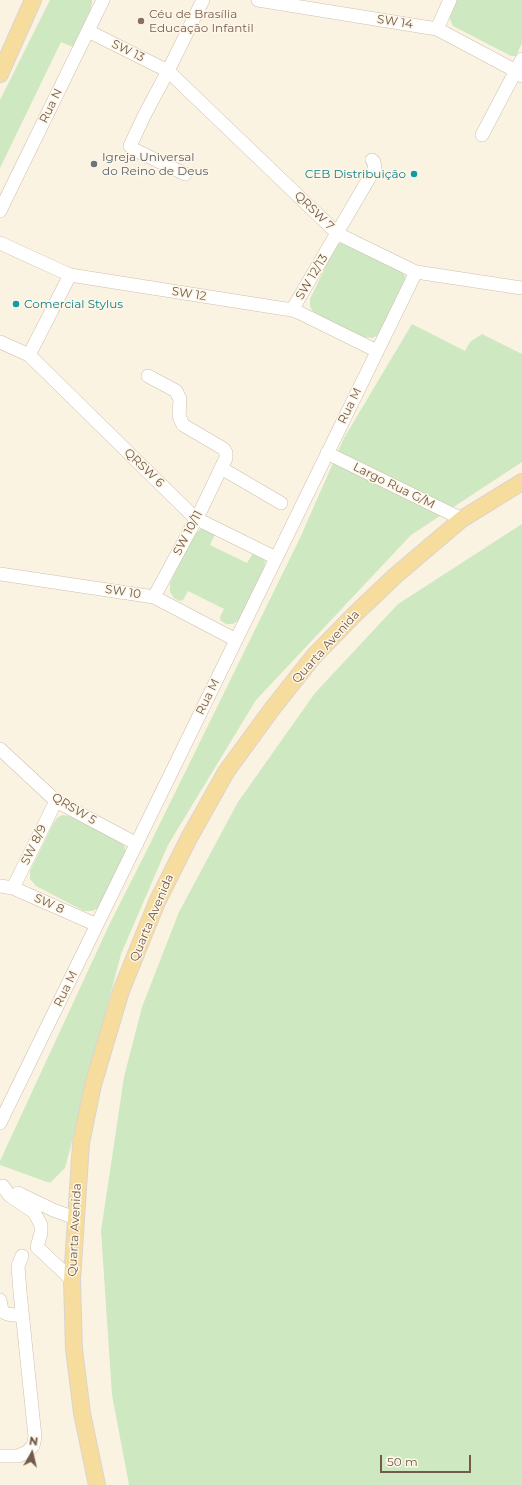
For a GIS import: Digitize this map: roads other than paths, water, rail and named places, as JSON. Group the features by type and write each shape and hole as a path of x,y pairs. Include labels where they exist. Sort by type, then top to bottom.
{"main road":[{"path":"0,74 33,0"},
{"name":"Quarta Avenida","path":"97,1485 81,1406 74,1349 72,1280 81,1143 95,1078 122,991 157,902 188,838 226,772 272,709 314,656 354,614 395,576 462,519 522,482"}],"street":[{"name":"Rua N","path":"0,211 103,0"},
{"path":"185,174 135,150 130,146 203,0"},
{"name":"SW 14","path":"258,0 437,29 520,69"},
{"path":"437,29 450,0"},
{"name":"SW 13","path":"88,31 168,71"},
{"path":"482,135 520,69"},
{"name":"QRSW 7","path":"168,71 338,234 416,272 522,288"},
{"name":"SW 12/13","path":"292,310 338,234 375,168 372,160"},
{"name":"SW 12","path":"0,242 70,275 292,310 377,351"},
{"name":"Rua M","path":"0,1123 416,272"},
{"path":"29,355 70,275"},
{"name":"QRSW 6","path":"0,342 29,355 196,518 276,558"},
{"name":"SW 10/11","path":"148,376 173,389 179,395 179,416 183,425 224,449 226,453 226,458 202,508 154,597"},
{"name":"Largo Rua G/M","path":"327,454 462,519"},
{"path":"221,468 281,503"},
{"name":"SW 10","path":"0,574 154,597 236,640"},
{"name":"QRSW 5","path":"0,749 56,801 137,844"},
{"name":"SW 8/9","path":"6,887 56,801"},
{"name":"SW 8","path":"6,887 97,925"},
{"path":"2,1185 53,1210 75,1218"},
{"path":"0,1456 18,1456 26,1452 33,1446 35,1437 18,1266 41,1233 41,1225 34,1212 9,1195 2,1185"},
{"path":"29,1251 72,1280"},
{"path":"0,1300 2,1311 7,1314 22,1316"}],"place":[{"name":"Céu de Brasília Educação Infantil","path":"141,21"},
{"name":"Igreja Universal do Reino de Deus","path":"94,164"},
{"name":"CEB Distribuição","path":"414,174"},
{"name":"Comercial Stylus","path":"16,304"}]}
